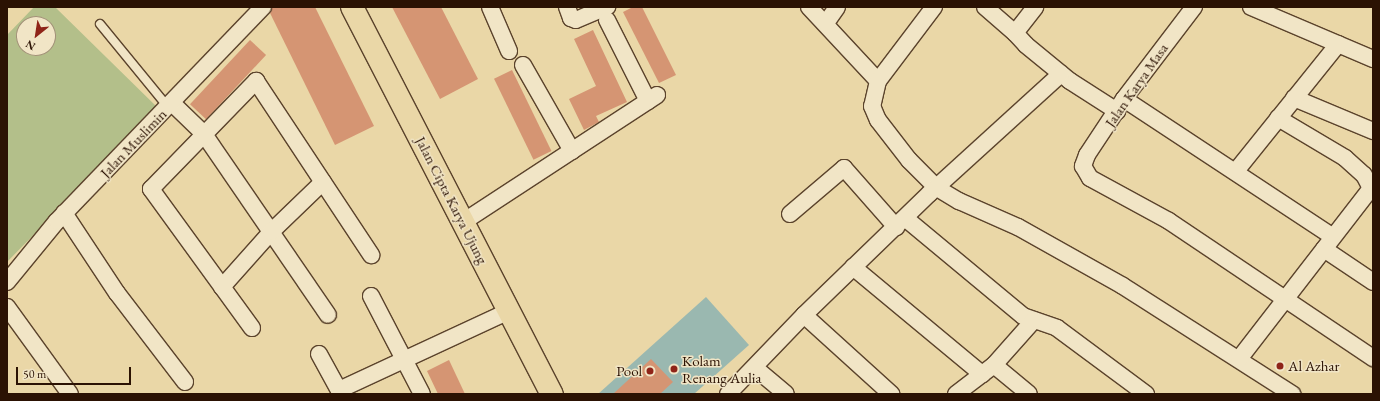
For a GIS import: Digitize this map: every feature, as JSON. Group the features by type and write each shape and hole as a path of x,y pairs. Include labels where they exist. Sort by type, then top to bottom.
{"main road":[{"name":"Jalan Cipta Karya Ujung","path":"352,7 552,394"}],"street":[{"name":"Jalan Muslimin","path":"7,282 64,213 170,105 263,7"},
{"path":"490,7 509,51"},
{"path":"463,222 653,98 607,14 576,20 571,18 567,7"},
{"path":"809,7 826,23 878,80"},
{"path":"826,23 837,7"},
{"path":"934,7 878,80 872,106 878,120 909,160 937,188 959,201 1018,227 1103,275 1202,339 1239,359 1292,394"},
{"path":"985,7 1015,33 1026,46 1061,74 1120,105 1236,171 1329,243 1373,282"},
{"path":"1015,33 1035,7"},
{"name":"Jalan Karya Masa","path":"1194,7 1120,105 1087,155 1083,166 1090,178 1169,221 1286,298"},
{"path":"1250,7 1373,59"},
{"path":"1236,171 1338,44"},
{"path":"523,65 572,151"},
{"path":"728,394 755,368 804,315 853,267 1061,74"},
{"path":"252,328 151,189 256,81 371,255"},
{"path":"1294,98 1373,131"},
{"path":"170,105 204,134 328,314"},
{"path":"1239,359 1372,189 1364,175 1345,158 1278,118"},
{"path":"790,214 844,168 900,223 1023,316 1057,328 1146,394"},
{"path":"222,287 271,232 323,182"},
{"path":"64,213 117,293 185,382"},
{"path":"853,267 988,369 1029,394"},
{"path":"371,296 422,394"},
{"path":"1286,298 1373,358"},
{"path":"7,307 70,394"},
{"path":"319,354 340,392 509,311"},
{"path":"804,315 891,394"},
{"path":"956,394 988,369 1034,320"},
{"path":"755,368 786,394"}],"lane":[{"path":"100,24 170,105"}],"green space":[{"path":"34,7 55,7 158,108 7,262 7,35 16,26 16,56 56,56 56,16 25,16"}],"water":[{"name":"Kolam Renang Aulia","path":"706,297 749,345 694,394 598,394"}],"building":[{"path":"272,7 315,7 374,126 335,145 270,13"},
{"path":"392,7 441,7 478,79 440,99"},
{"path":"633,7 642,7 676,75 659,83 623,12"},
{"path":"593,30 627,102 596,116 599,122 584,130 569,99 596,86 574,39"},
{"path":"250,40 266,55 206,119 190,104"},
{"path":"512,70 551,151 533,160 494,79"},
{"name":"Pool","path":"651,359 673,382 660,394 613,394"},
{"path":"449,360 465,394 438,394 427,371"}],"place":[{"name":"Al Azhar","path":"1280,366"},
{"name":"Kolam Renang Aulia","path":"674,369"},
{"name":"Pool","path":"650,371"}]}
